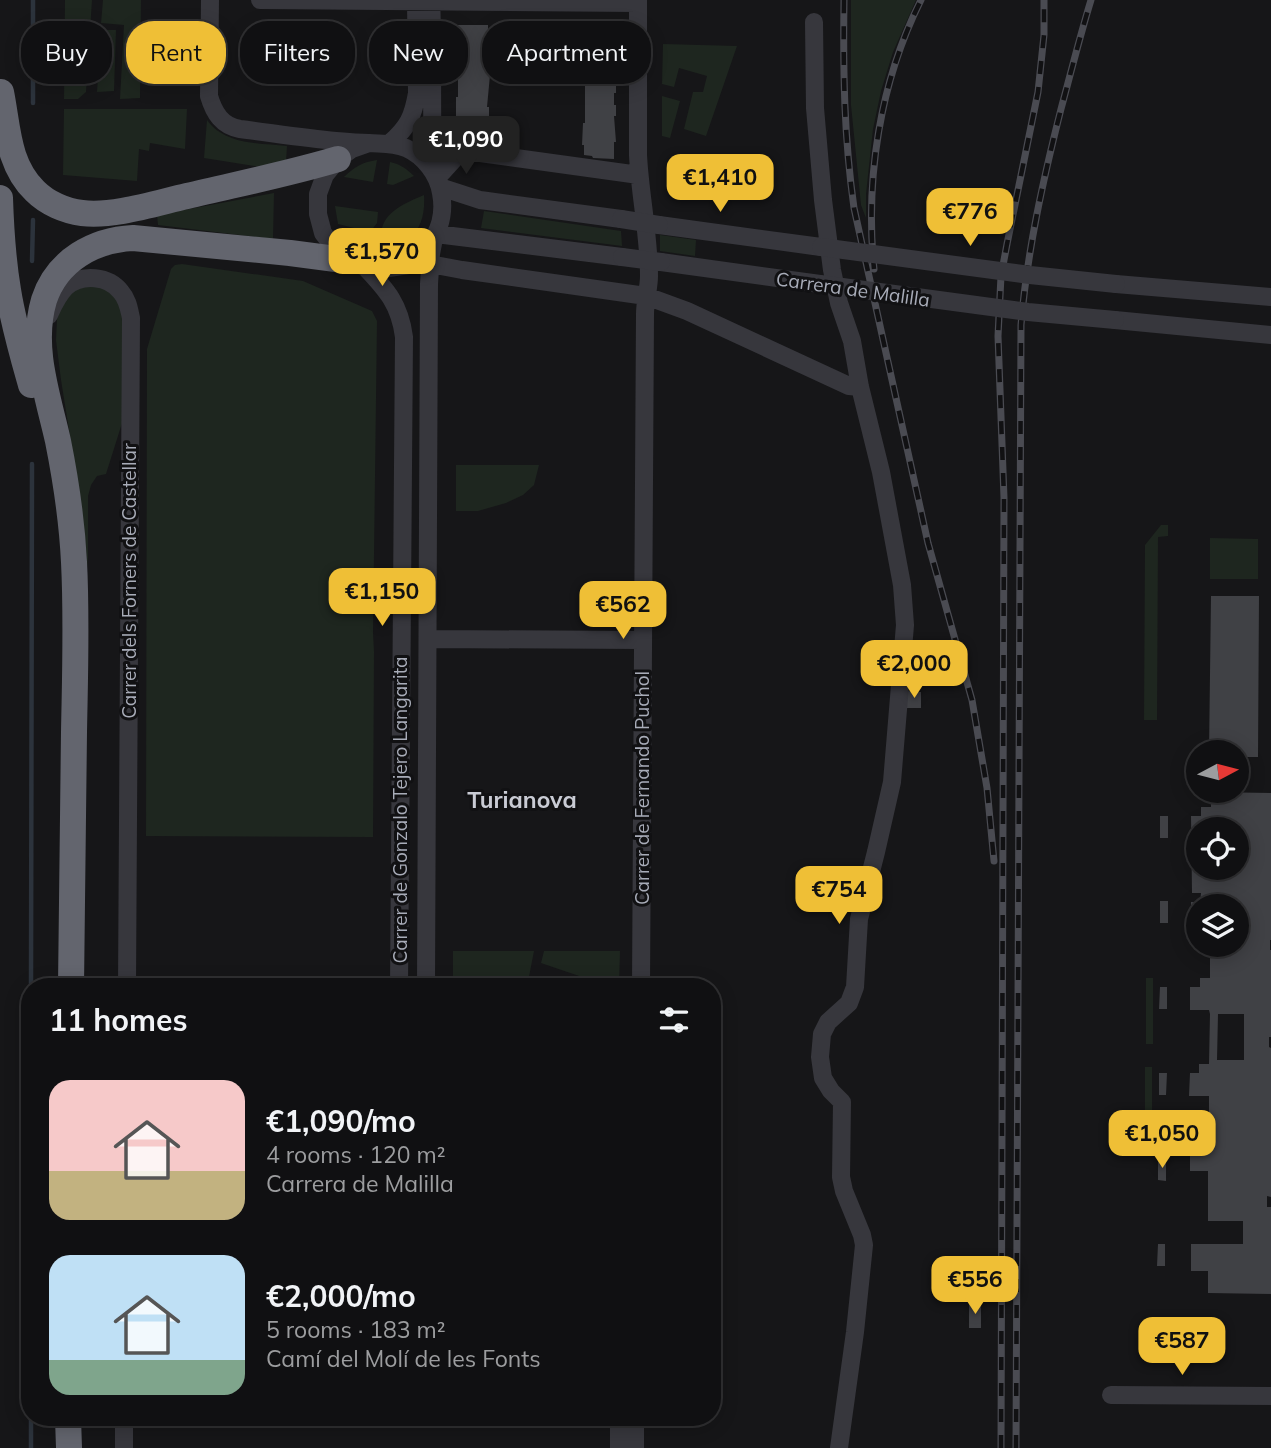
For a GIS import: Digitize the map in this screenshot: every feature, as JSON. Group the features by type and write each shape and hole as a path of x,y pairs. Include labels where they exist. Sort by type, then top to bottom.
{"highway":[{"path":"0,69 0,94 15,163 35,191 48,201 80,213 95,214 144,206 338,159"},
{"path":"0,198 4,260 12,314 51,463 63,537 74,559"},
{"path":"71,978 74,559 58,442 43,379 39,334 45,298 61,270 84,250 106,241 134,237 290,253 358,264"},
{"path":"68,1426 69,1448"}],"street":[{"path":"210,0 209,96 213,109 222,121 240,129 314,139 369,144 390,143 415,153 437,179"},
{"path":"260,0 638,1"},
{"path":"390,143 410,122 415,104 424,1"},
{"path":"398,266 424,251 435,236 442,219 443,203 437,179 432,129 433,29 424,1"},
{"name":"Carrer de Fernando Puchol","path":"638,1 639,175 648,236 649,280 646,296 641,978"},
{"path":"814,22 815,108 832,270 839,303 852,341 860,387 881,472 902,585 905,625 892,782 859,919 855,987 849,1003 828,1022 821,1034 822,1079 842,1102 841,1177 864,1245 839,1448"},
{"path":"369,144 352,149 338,159 325,175 318,194 318,214 323,233 335,249 358,264 382,269 430,264 646,296 687,311 849,386 860,387"},
{"path":"437,179 457,156 473,152 639,175"},
{"name":"Carrera de Malilla","path":"437,179 480,200 1030,275 1271,297"},
{"name":"Carrera de Malilla","path":"435,236 622,257 1028,312 1271,335"},
{"name":"Carrer de Gonzalo Tejero Langarita","path":"426,978 430,264 435,236"},
{"name":"Carrer de Gonzalo Tejero Langarita","path":"358,264 390,295 396,305 404,337 399,978"},
{"name":"Carrer dels Forners de Castellar","path":"39,334 66,287 86,278 108,282 119,290 128,304 131,318 127,978"},
{"path":"429,639 643,640"},
{"path":"1111,1395 1262,1396"},
{"path":"124,1426 124,1448"},
{"path":"619,1426 619,1448"},
{"path":"635,1426 635,1448"}],"shaded area":[{"path":"65,0 92,0 91,21 65,21"},
{"path":"103,0 141,0 141,21 126,21 126,84 140,84 140,98 120,99 124,25 101,21"},
{"path":"851,0 916,0 893,52 881,91 873,129 866,218 861,205 851,105"},
{"path":"112,30 116,30 114,91 97,92 98,84 112,84"},
{"path":"663,44 737,46 706,136 684,129 693,92 703,92 707,76 679,68 674,87 662,84"},
{"path":"64,84 87,84 86,92 78,99 64,99"},
{"path":"662,96 680,101 670,138 662,136"},
{"path":"64,109 187,109 185,149 150,143 149,151 139,149 137,181 63,175"},
{"path":"207,120 214,128 233,138 287,146 286,161 261,167 204,158"},
{"path":"377,160 373,182 344,177 351,170"},
{"path":"390,162 403,167 414,176 393,185 387,184"},
{"path":"274,193 273,239 158,225 157,215"},
{"path":"424,195 422,220 408,240 381,234 386,219 391,214"},
{"path":"335,206 378,212 377,223 370,232 338,224"},
{"path":"484,211 621,231 622,246 481,228"},
{"path":"660,235 696,240 695,256 660,251"},
{"path":"182,264 303,281 372,311 377,321 373,837 146,836 147,349 171,269"},
{"path":"92,285 106,289 117,298 122,312 123,420 106,474 97,476 88,496 88,567 56,340 57,320 67,297 77,289"},
{"path":"456,465 539,465 534,485 523,495 478,511 456,511"},
{"path":"1161,525 1168,525 1168,536 1158,537 1157,720 1144,720 1145,545"},
{"path":"1210,538 1258,539 1258,579 1210,579"},
{"path":"453,951 534,951 529,978 453,978"},
{"path":"544,951 620,951 619,978 582,978 541,963"},
{"path":"1146,978 1153,978 1153,1044 1146,1044"},
{"path":"1145,1067 1152,1067 1152,1133 1145,1133"}],"building":[{"path":"468,25 482,25 482,84 489,84 487,141 464,140 458,137 458,84 468,84"},
{"path":"616,84 614,159 584,155 583,86"},
{"path":"1211,596 1259,596 1258,757 1250,757 1250,740 1209,740"},
{"path":"907,691 921,692 921,708 907,708"},
{"path":"1250,793 1271,793 1271,1197 1267,1196 1267,1207 1271,1207 1271,1294 1208,1293 1208,1271 1191,1271 1191,1244 1243,1244 1243,1221 1208,1221 1208,1171 1190,1171 1190,1122 1209,1123 1209,1096 1189,1096 1190,1073 1199,1073 1199,1064 1209,1064 1210,1014 1209,1010 1190,1010 1190,987 1200,987 1200,978 1210,978 1210,957 1249,957 1249,894 1192,893 1192,880 1249,880 1249,817 1191,817 1201,816 1201,807 1211,807 1211,803 1250,803","holes":["1218,1014 1244,1014 1244,1060 1217,1060"]},
{"path":"1160,816 1168,816 1168,838 1160,838"},
{"path":"1160,901 1168,901 1168,923 1160,923"},
{"path":"1160,987 1167,987 1167,1009 1159,1009"},
{"path":"1159,1073 1167,1073 1166,1095 1159,1095"},
{"path":"1158,1159 1166,1159 1166,1181 1158,1180"},
{"path":"1158,1244 1165,1244 1165,1266 1157,1266"},
{"path":"969,1303 981,1303 981,1328 969,1328"}],"waterway":[{"path":"33,0 33,103"},
{"path":"32,261 33,220"},
{"path":"31,978 32,464"},
{"path":"31,1426 31,1448"}],"railway":[{"path":"844,0 845,104 854,208 928,543 972,700 987,788 994,861"},
{"path":"874,269 872,200 879,131 895,64 921,0"},
{"path":"1001,1448 1004,498 998,336 1001,276 1038,92 1044,35 1044,0"},
{"path":"1016,1448 1021,325 1027,270 1042,189 1091,0"}],"district":[{"name":"Turianova","path":"522,799"}]}
